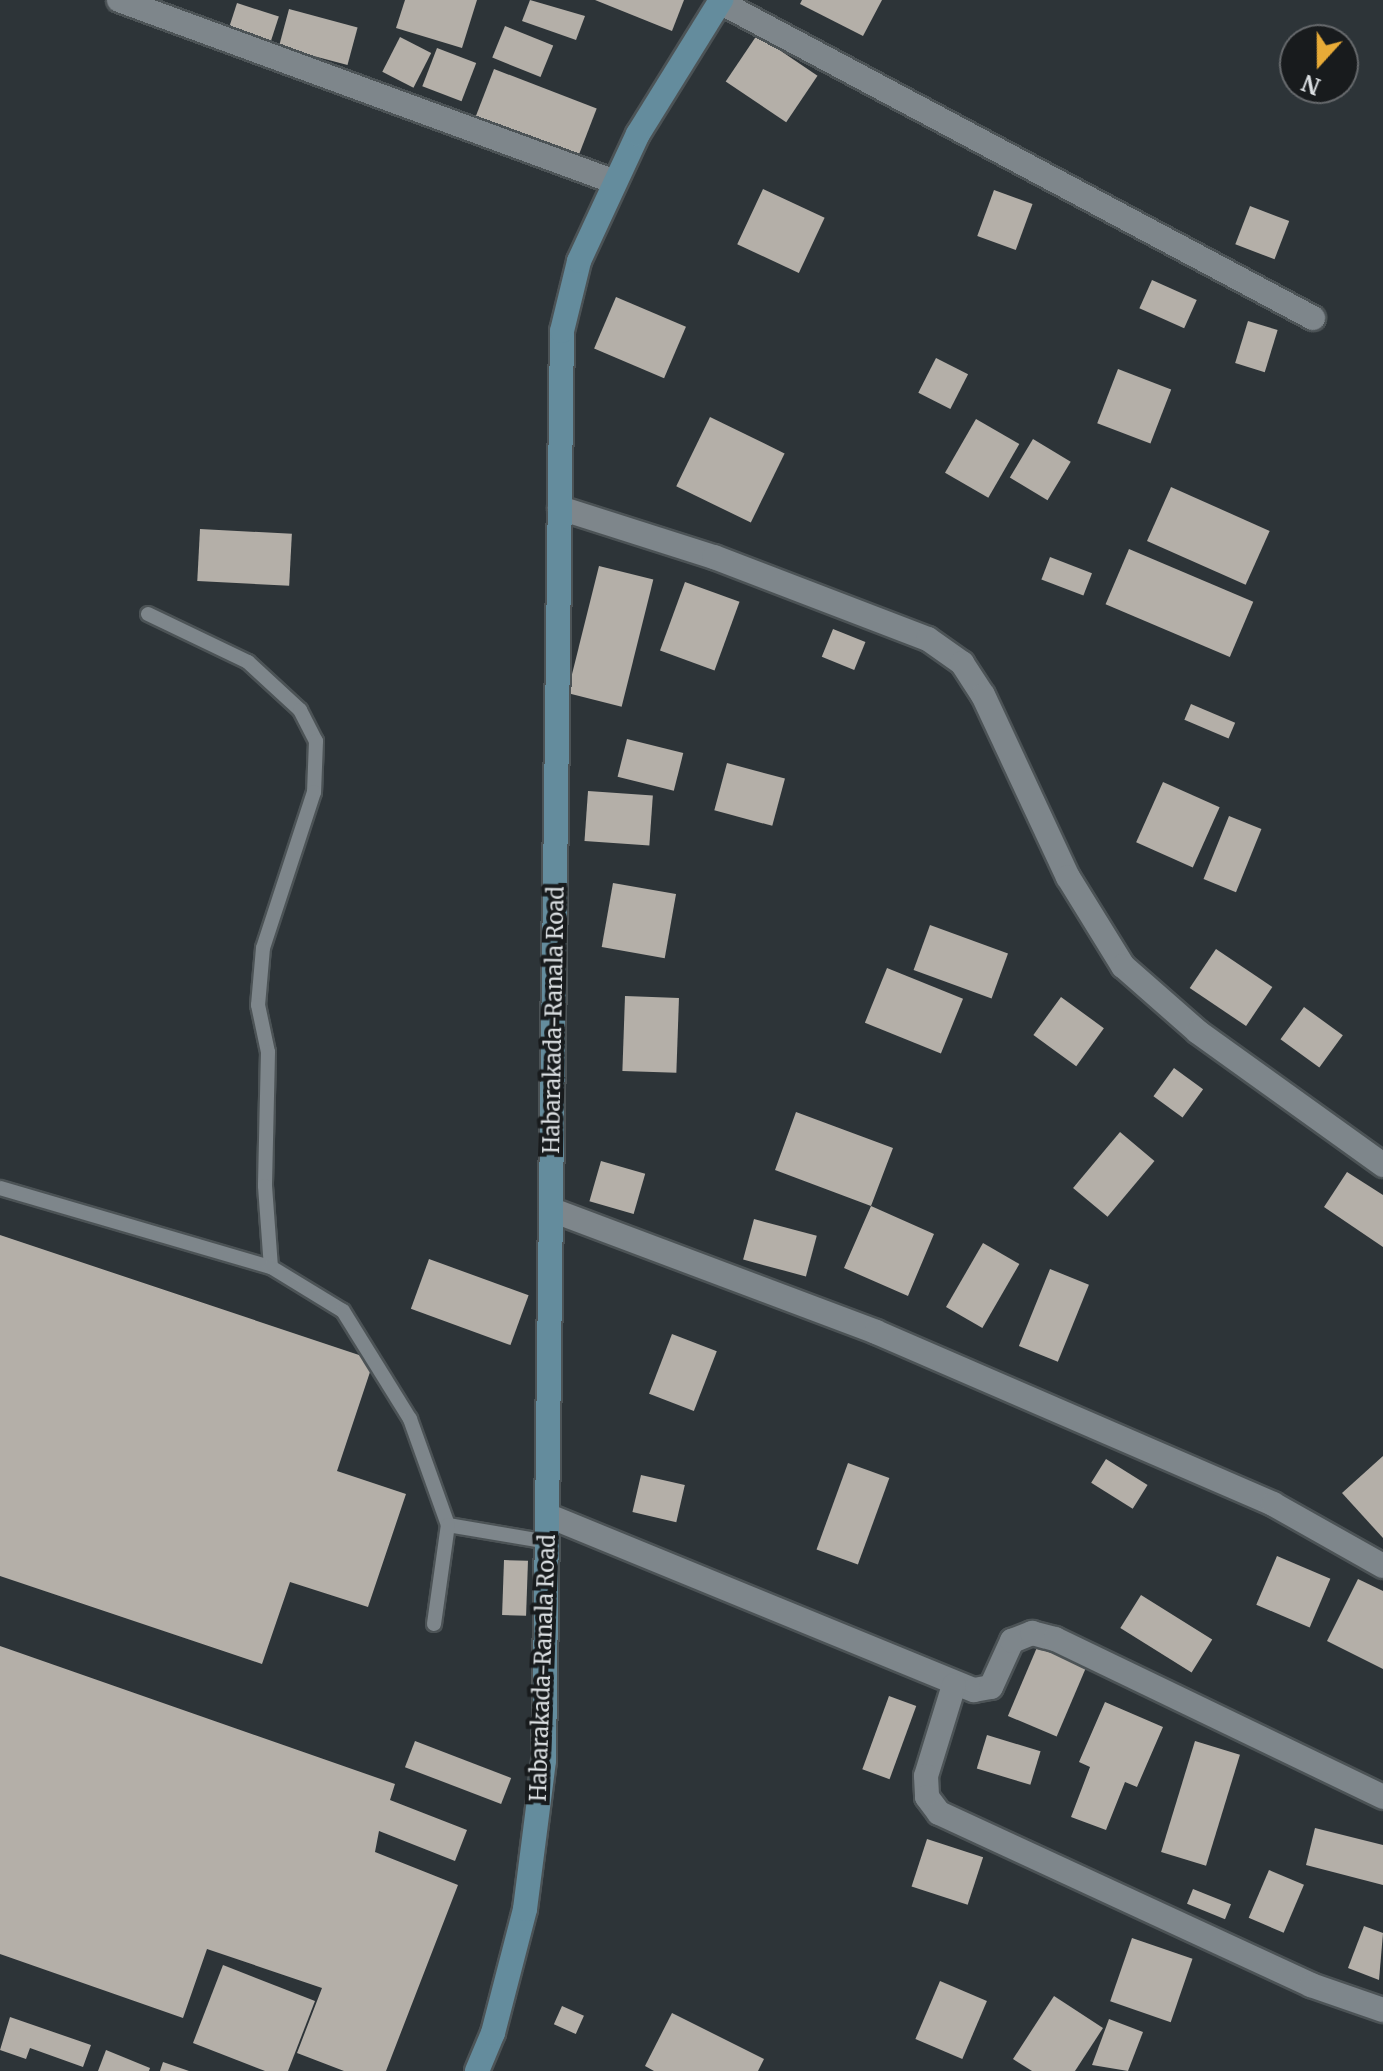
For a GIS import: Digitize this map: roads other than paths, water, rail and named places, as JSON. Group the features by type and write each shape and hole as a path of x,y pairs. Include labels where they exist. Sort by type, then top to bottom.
{"main road":[{"name":"Habarakada-Ranala Road","path":"477,2071 493,2033 525,1909 544,1760 562,331 579,261 638,134 721,1"}],"street":[{"path":"119,0 615,182"},
{"path":"721,1 1313,318"},
{"path":"560,508 714,557 928,639 962,663 983,695 1068,877 1123,966 1198,1032 1383,1165"},
{"path":"552,1210 876,1332 1273,1504 1383,1566"},
{"path":"549,1516 954,1685 974,1690 991,1687 1012,1641 1032,1633 1055,1639 1383,1797"},
{"path":"954,1685 926,1776 927,1797 939,1813 1311,1985 1383,2010"}],"lane":[{"path":"148,614 248,662 300,710 316,741 314,792 263,948 258,1005 268,1052 265,1186 271,1267"},
{"path":"0,1188 271,1267 343,1311 378,1360 410,1419 448,1525 434,1624"},
{"path":"448,1525 548,1542"}]}
